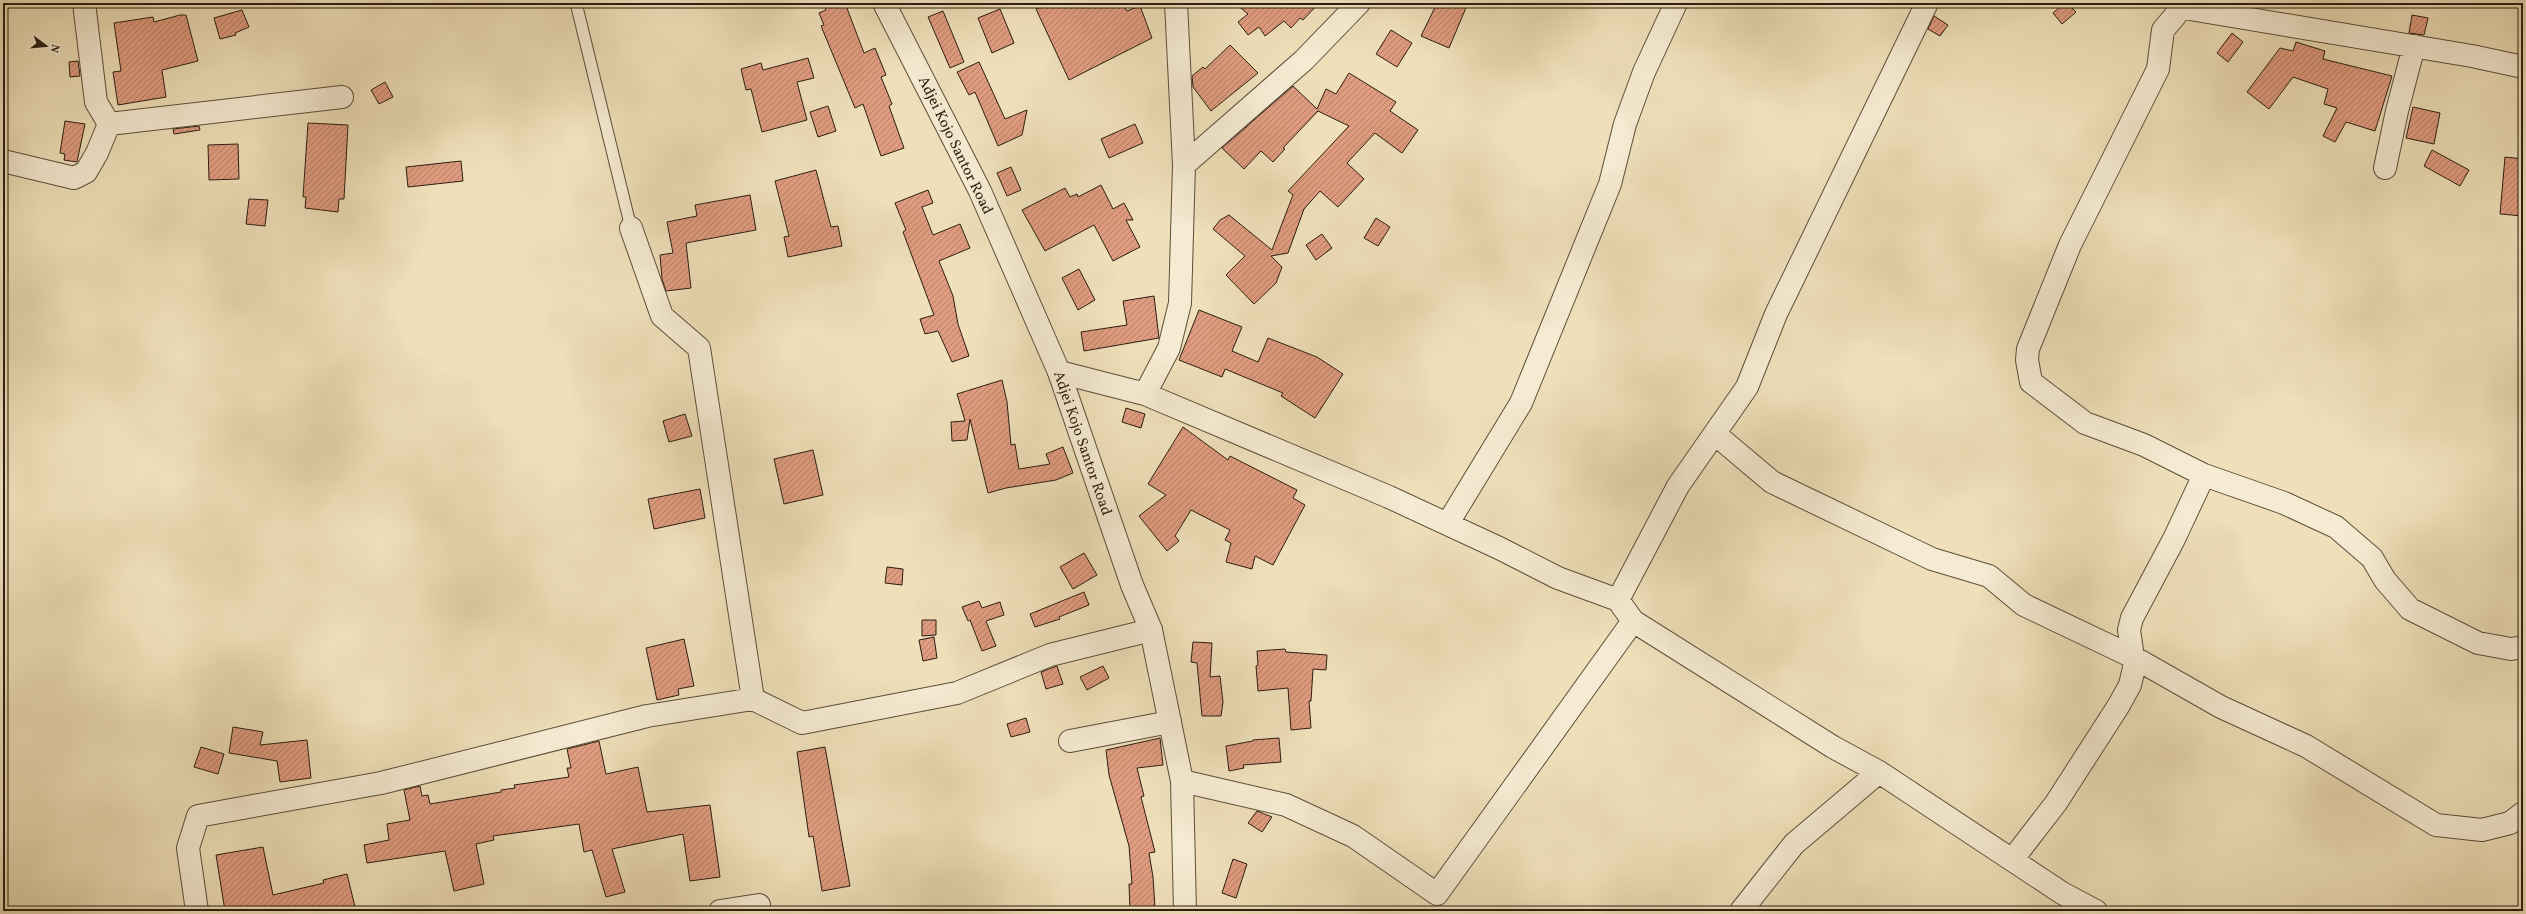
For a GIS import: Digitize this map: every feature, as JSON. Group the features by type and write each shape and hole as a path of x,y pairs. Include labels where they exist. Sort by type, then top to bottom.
{"street":[{"path":"84,3 96,102 109,124"},
{"name":"Adjei Kojo Santor Road","path":"884,3 980,191 1059,372 1132,585 1151,630 1182,781 1185,911"},
{"path":"1145,394 1169,348 1180,303 1184,165 1176,3"},
{"path":"1184,165 1304,60 1359,3"},
{"path":"1448,524 1488,460 1524,396 1610,184 1625,124 1644,72 1676,3"},
{"path":"1618,600 1678,486 1747,387 1776,314 1888,79 1927,3"},
{"path":"2523,67 2414,46 2179,5 2175,16 2163,30 2158,69 2070,245 2028,349 2027,360 2031,382 2085,423 2144,445 2204,475 2284,503 2336,527 2372,558 2385,580 2410,609 2478,642 2511,649 2523,647"},
{"path":"2385,168 2397,111 2414,46"},
{"path":"109,124 342,97"},
{"path":"3,161 74,178 86,172 97,153 109,124"},
{"path":"631,228 662,316 699,348 753,699"},
{"path":"1059,372 1145,394 1448,524 1558,578 1618,600 1633,621 1833,747 1879,772 2012,860 2096,911"},
{"path":"1715,434 1772,482 1932,559 1989,576 2024,605 2133,657 2221,707 2306,746 2436,825 2482,830 2510,823 2523,813"},
{"path":"2012,860 2056,803 2119,705 2130,685 2134,668 2129,630 2132,618 2174,538 2204,475"},
{"path":"1182,781 1286,805 1353,836 1437,894 1633,621"},
{"path":"197,911 188,848 198,816 381,783 648,716 753,699 802,723 957,693 1050,655 1151,630"},
{"path":"1070,740 1170,722"},
{"path":"1741,911 1794,844 1879,772"},
{"path":"720,911 759,904 759,911"}],"lane":[{"path":"576,3 631,228"}],"building":[{"path":"823,3 845,3 864,53 875,48 886,75 881,77 892,104 889,106 904,148 881,156 863,104 855,108 821,26 824,25 819,13 826,10"},
{"path":"1052,3 1122,3 1127,11 1140,6 1152,38 1069,80 1036,9"},
{"path":"1235,3 1319,3 1303,20 1300,18 1291,28 1284,21 1265,36 1259,27 1248,35 1238,22 1248,14"},
{"path":"1437,3 1468,3 1449,48 1421,36"},
{"path":"2064,3 2067,3 2076,12 2062,24 2053,13"},
{"path":"1000,9 1014,43 992,53 978,18"},
{"path":"242,10 249,27 235,33 236,35 220,39 214,18"},
{"path":"943,11 964,62 950,68 928,17"},
{"path":"180,15 186,15 198,61 162,70 166,97 118,105 113,72 121,71 114,23 153,17 154,22"},
{"path":"2412,15 2428,18 2424,35 2409,33"},
{"path":"1934,16 1948,25 1940,36 1928,29"},
{"path":"1391,30 1412,43 1397,67 1376,54"},
{"path":"2232,33 2243,42 2228,62 2217,53"},
{"path":"2296,42 2325,51 2323,59 2392,76 2375,131 2346,122 2335,142 2323,136 2337,108 2324,104 2328,89 2293,77 2269,109 2247,92 2280,48 2293,51"},
{"path":"1230,45 1258,73 1211,111 1193,87 1192,76 1203,67 1205,69"},
{"path":"808,58 814,78 797,82 807,120 762,132 751,89 746,90 741,69 761,63 763,70"},
{"path":"78,61 80,76 70,77 69,62"},
{"path":"979,62 1005,119 1027,110 1022,135 998,146 975,92 969,95 957,72"},
{"path":"1349,73 1396,102 1390,111 1418,130 1402,153 1375,133 1347,163 1364,179 1338,207 1320,191 1304,209 1288,253 1271,256 1282,267 1276,283 1254,304 1226,275 1245,256 1213,229 1220,220 1229,215 1272,250 1293,195 1288,191 1349,126 1318,111 1283,148 1285,149 1273,162 1261,151 1244,169 1222,148 1293,86 1317,109 1326,89 1336,94"},
{"path":"385,82 393,97 379,104 371,90"},
{"path":"828,106 836,131 818,137 810,112"},
{"path":"2413,107 2440,113 2434,144 2406,138"},
{"path":"65,121 85,124 77,162 64,160 65,154 60,153"},
{"path":"308,123 348,125 344,199 339,199 338,212 305,208 306,197 303,197"},
{"path":"1135,124 1143,143 1109,158 1101,139"},
{"path":"199,126 200,130 174,134 173,129"},
{"path":"238,144 239,179 209,180 208,145"},
{"path":"2432,150 2469,170 2460,186 2424,166"},
{"path":"2505,157 2523,159 2523,216 2500,214"},
{"path":"461,161 463,181 408,187 406,167"},
{"path":"1011,167 1021,190 1007,196 997,173"},
{"path":"816,170 831,227 838,226 842,246 788,257 784,237 789,236 775,181"},
{"path":"1101,185 1113,209 1124,203 1133,220 1126,220 1140,247 1113,261 1094,225 1045,251 1022,210 1065,188 1070,197 1077,194 1078,197"},
{"path":"928,190 933,203 922,207 933,235 960,224 970,248 939,261 953,296 958,324 969,356 952,362 938,331 925,334 920,319 934,315 903,232 906,230 895,203"},
{"path":"750,195 756,230 686,243 691,288 666,291 662,279 660,255 673,253 667,222 697,216 695,205"},
{"path":"249,199 268,200 265,226 246,224"},
{"path":"1376,218 1390,227 1378,246 1364,238"},
{"path":"1322,234 1332,248 1316,260 1306,245"},
{"path":"1079,269 1095,300 1078,310 1062,278"},
{"path":"1154,296 1159,338 1084,351 1081,332 1127,325 1123,301"},
{"path":"1199,310 1242,327 1232,351 1258,362 1268,338 1317,357 1343,374 1315,418 1281,396 1283,393 1225,369 1222,377 1179,360"},
{"path":"1002,380 1007,402 1011,445 1015,444 1019,469 1050,464 1046,454 1063,447 1073,473 1056,480 1006,488 988,493 970,419 967,440 952,441 951,422 965,421 957,394"},
{"path":"1126,408 1145,414 1141,428 1122,422"},
{"path":"685,414 692,436 669,442 663,421"},
{"path":"1183,427 1228,460 1230,456 1297,490 1293,498 1305,505 1273,565 1255,556 1252,569 1226,562 1231,543 1225,540 1230,530 1191,510 1175,536 1179,541 1167,551 1139,516 1166,495 1148,484"},
{"path":"813,450 823,495 784,504 774,459"},
{"path":"700,489 705,518 654,529 648,499"},
{"path":"1084,553 1097,575 1073,589 1060,567"},
{"path":"887,567 903,569 902,585 885,583"},
{"path":"1084,592 1089,605 1059,617 1060,619 1035,627 1030,614"},
{"path":"979,601 982,608 1000,602 1004,615 986,621 996,646 982,651 970,620 968,621 962,607"},
{"path":"922,620 936,620 936,635 922,636"},
{"path":"934,637 937,658 923,661 919,640"},
{"path":"684,639 694,686 678,689 679,695 657,700 646,648"},
{"path":"1193,642 1212,643 1210,677 1220,676 1223,702 1221,716 1202,716 1197,663 1191,662"},
{"path":"1285,649 1286,652 1327,655 1326,670 1313,669 1311,701 1309,701 1311,728 1291,730 1288,688 1258,691 1256,666 1258,665 1257,651"},
{"path":"1057,666 1063,684 1046,689 1041,672"},
{"path":"1103,666 1109,678 1087,690 1080,677"},
{"path":"1026,718 1030,732 1011,737 1007,724"},
{"path":"233,727 263,732 260,745 307,740 311,778 280,782 277,761 229,753"},
{"path":"1160,738 1163,765 1137,768 1144,796 1141,797 1155,852 1149,853 1153,877 1155,908 1130,910 1129,884 1132,884 1129,846 1109,775 1106,750"},
{"path":"1279,738 1281,762 1243,765 1244,768 1229,771 1226,746 1253,740"},
{"path":"599,741 606,774 638,767 647,812 710,805 720,877 690,881 683,834 612,849 625,892 606,897 592,850 584,852 579,824 493,836 494,840 476,844 484,884 454,891 445,851 367,863 364,845 389,840 387,824 410,820 404,790 420,786 422,796 428,795 430,804 501,792 501,790 515,788 514,785 569,777 567,768 571,768 567,749"},
{"path":"201,747 224,754 218,774 194,767"},
{"path":"825,747 850,886 822,891 813,836 809,837 797,752"},
{"path":"1257,811 1272,817 1262,832 1248,823"},
{"path":"263,847 273,895 324,883 323,880 347,874 356,911 225,911 216,855"},
{"path":"1233,859 1247,864 1236,898 1222,893"}]}
